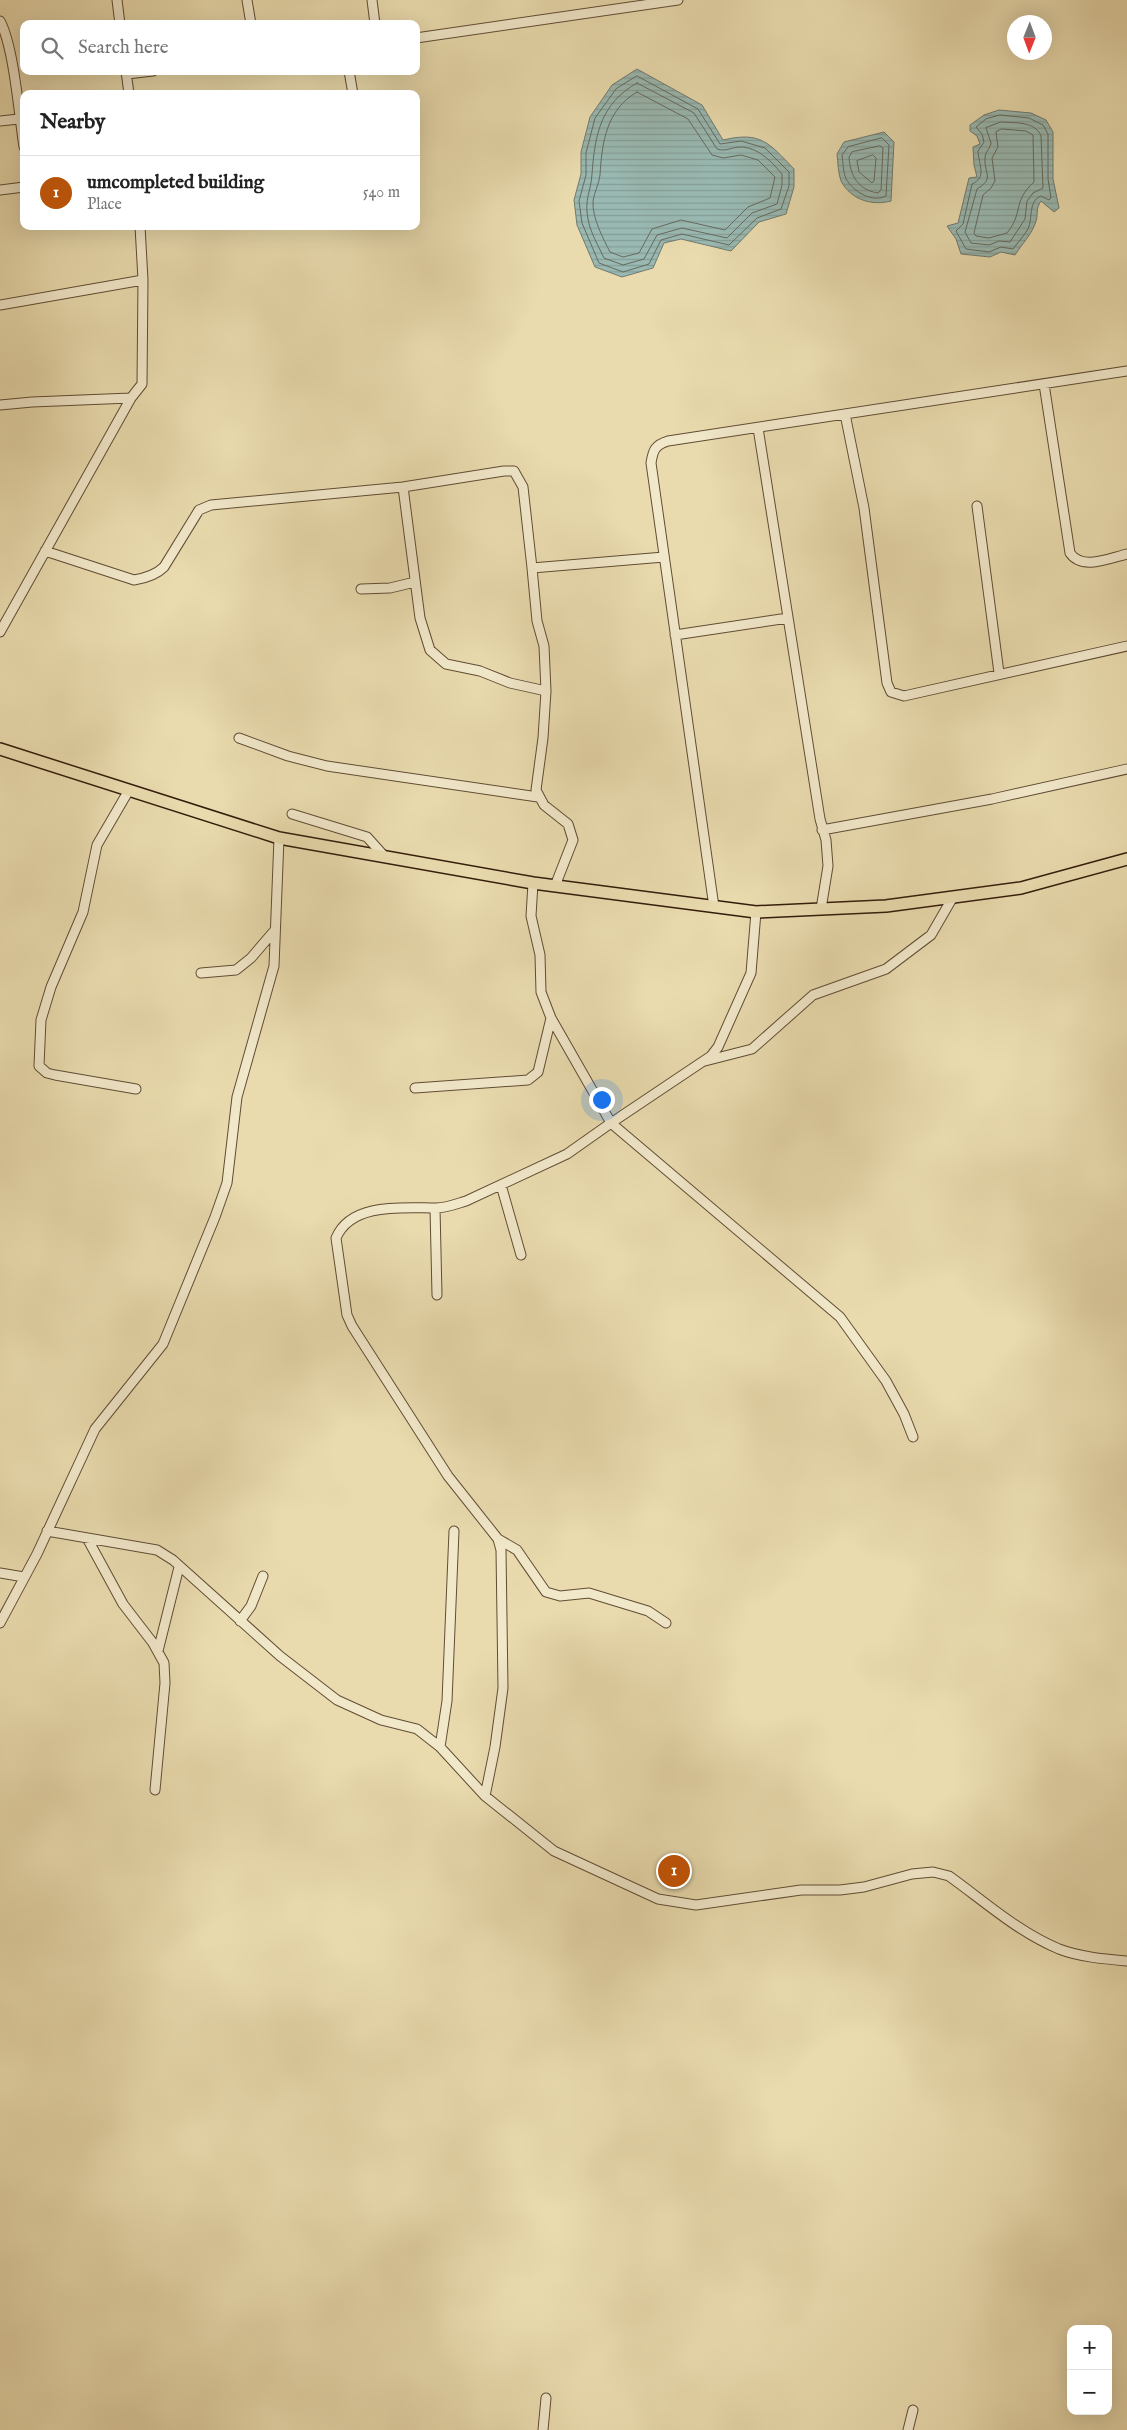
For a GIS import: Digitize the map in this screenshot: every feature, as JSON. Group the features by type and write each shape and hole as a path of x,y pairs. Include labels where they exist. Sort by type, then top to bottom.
{"main road":[{"path":"0,749 279,838 555,886 756,912 886,906 1021,888 1127,859"}],"street":[{"path":"117,0 120,20"},
{"path":"247,0 250,20"},
{"path":"372,0 375,20"},
{"path":"420,37 678,0"},
{"path":"0,21 4,29 20,124"},
{"path":"127,75 129,90"},
{"path":"350,75 352,90"},
{"path":"0,121 19,118"},
{"path":"0,190 20,188"},
{"path":"0,632 131,398 142,384 143,280 140,230"},
{"path":"0,305 143,280"},
{"path":"714,906 651,462 653,451 658,444 1127,371"},
{"path":"1044,384 1070,553 1075,560 1083,562 1127,554"},
{"path":"0,405 131,398"},
{"path":"845,414 864,508 887,683 891,692 904,696 999,673 1127,646"},
{"path":"758,428 822,830 826,840 828,866 821,909"},
{"path":"45,551 134,580 159,573 199,510 211,505 403,487 514,471 523,488 537,621 544,646 546,692 543,738 536,779 538,798"},
{"path":"403,487 420,618 430,650 446,664 480,671 510,683 546,692"},
{"path":"977,506 999,673"},
{"path":"532,568 664,557"},
{"path":"361,589 390,588 415,582"},
{"path":"675,635 788,618"},
{"path":"239,738 288,756 327,766 538,798 568,824 572,833 573,840 555,886"},
{"path":"822,830 992,799 1127,769"},
{"path":"129,790 98,845 82,912 50,987 41,1020 39,1066 46,1073 136,1090"},
{"path":"292,814 367,837 385,857"},
{"path":"0,1623 47,1531 94,1429 163,1344 215,1217 227,1183 237,1097 274,966 279,838"},
{"path":"533,882 531,916 540,955 539,982 551,1018 611,1123 840,1317 886,1381 904,1414 913,1437"},
{"path":"703,1062 752,1049 812,995 886,969 931,936 952,897"},
{"path":"666,1623 648,1611 589,1593 560,1596 546,1592 518,1550 498,1539 448,1476 352,1326 347,1315 336,1238 340,1228 353,1218 371,1211 423,1206 435,1208 466,1201 501,1185 584,1144 611,1123 703,1062 718,1047 747,986 752,960 756,912"},
{"path":"201,973 236,970 251,958 275,930"},
{"path":"415,1088 528,1080 535,1077 538,1072 551,1018"},
{"path":"501,1185 521,1255"},
{"path":"435,1208 437,1295"},
{"path":"440,1747 447,1701 454,1530"},
{"path":"47,1531 157,1550 337,1700 381,1720 417,1729 440,1747 485,1796 554,1851 658,1899 696,1905 801,1890 840,1890 864,1887 912,1874 933,1872 949,1876 1031,1936 1060,1949 1089,1957 1127,1962"},
{"path":"87,1538 123,1604 158,1651 164,1663 165,1683 155,1790"},
{"path":"485,1796 495,1748 502,1688 502,1561 498,1539"},
{"path":"158,1651 179,1567"},
{"path":"0,1573 24,1578"},
{"path":"240,1621 251,1606 263,1576"},
{"path":"543,2430 546,2398"},
{"path":"908,2430 913,2410"}],"water":[{"path":"637,69 702,105 723,140 747,137 756,138 771,146 794,169 794,187 786,214 759,222 731,251 681,239 664,243 653,268 622,277 595,267 577,225 574,200 581,174 581,152 590,117 612,85"},
{"path":"999,110 1031,113 1046,120 1053,132 1053,179 1059,208 1054,212 1041,201 1033,228 1015,255 1001,252 990,257 961,254 956,239 947,226 958,223 969,178 977,177 973,147 980,144 977,136 970,131 970,125 984,115"},
{"path":"884,132 894,142 891,201 869,202 856,197 845,188 840,178 837,154 844,142"}],"place":[{"name":"umcompleted building","path":"674,1871"}]}
